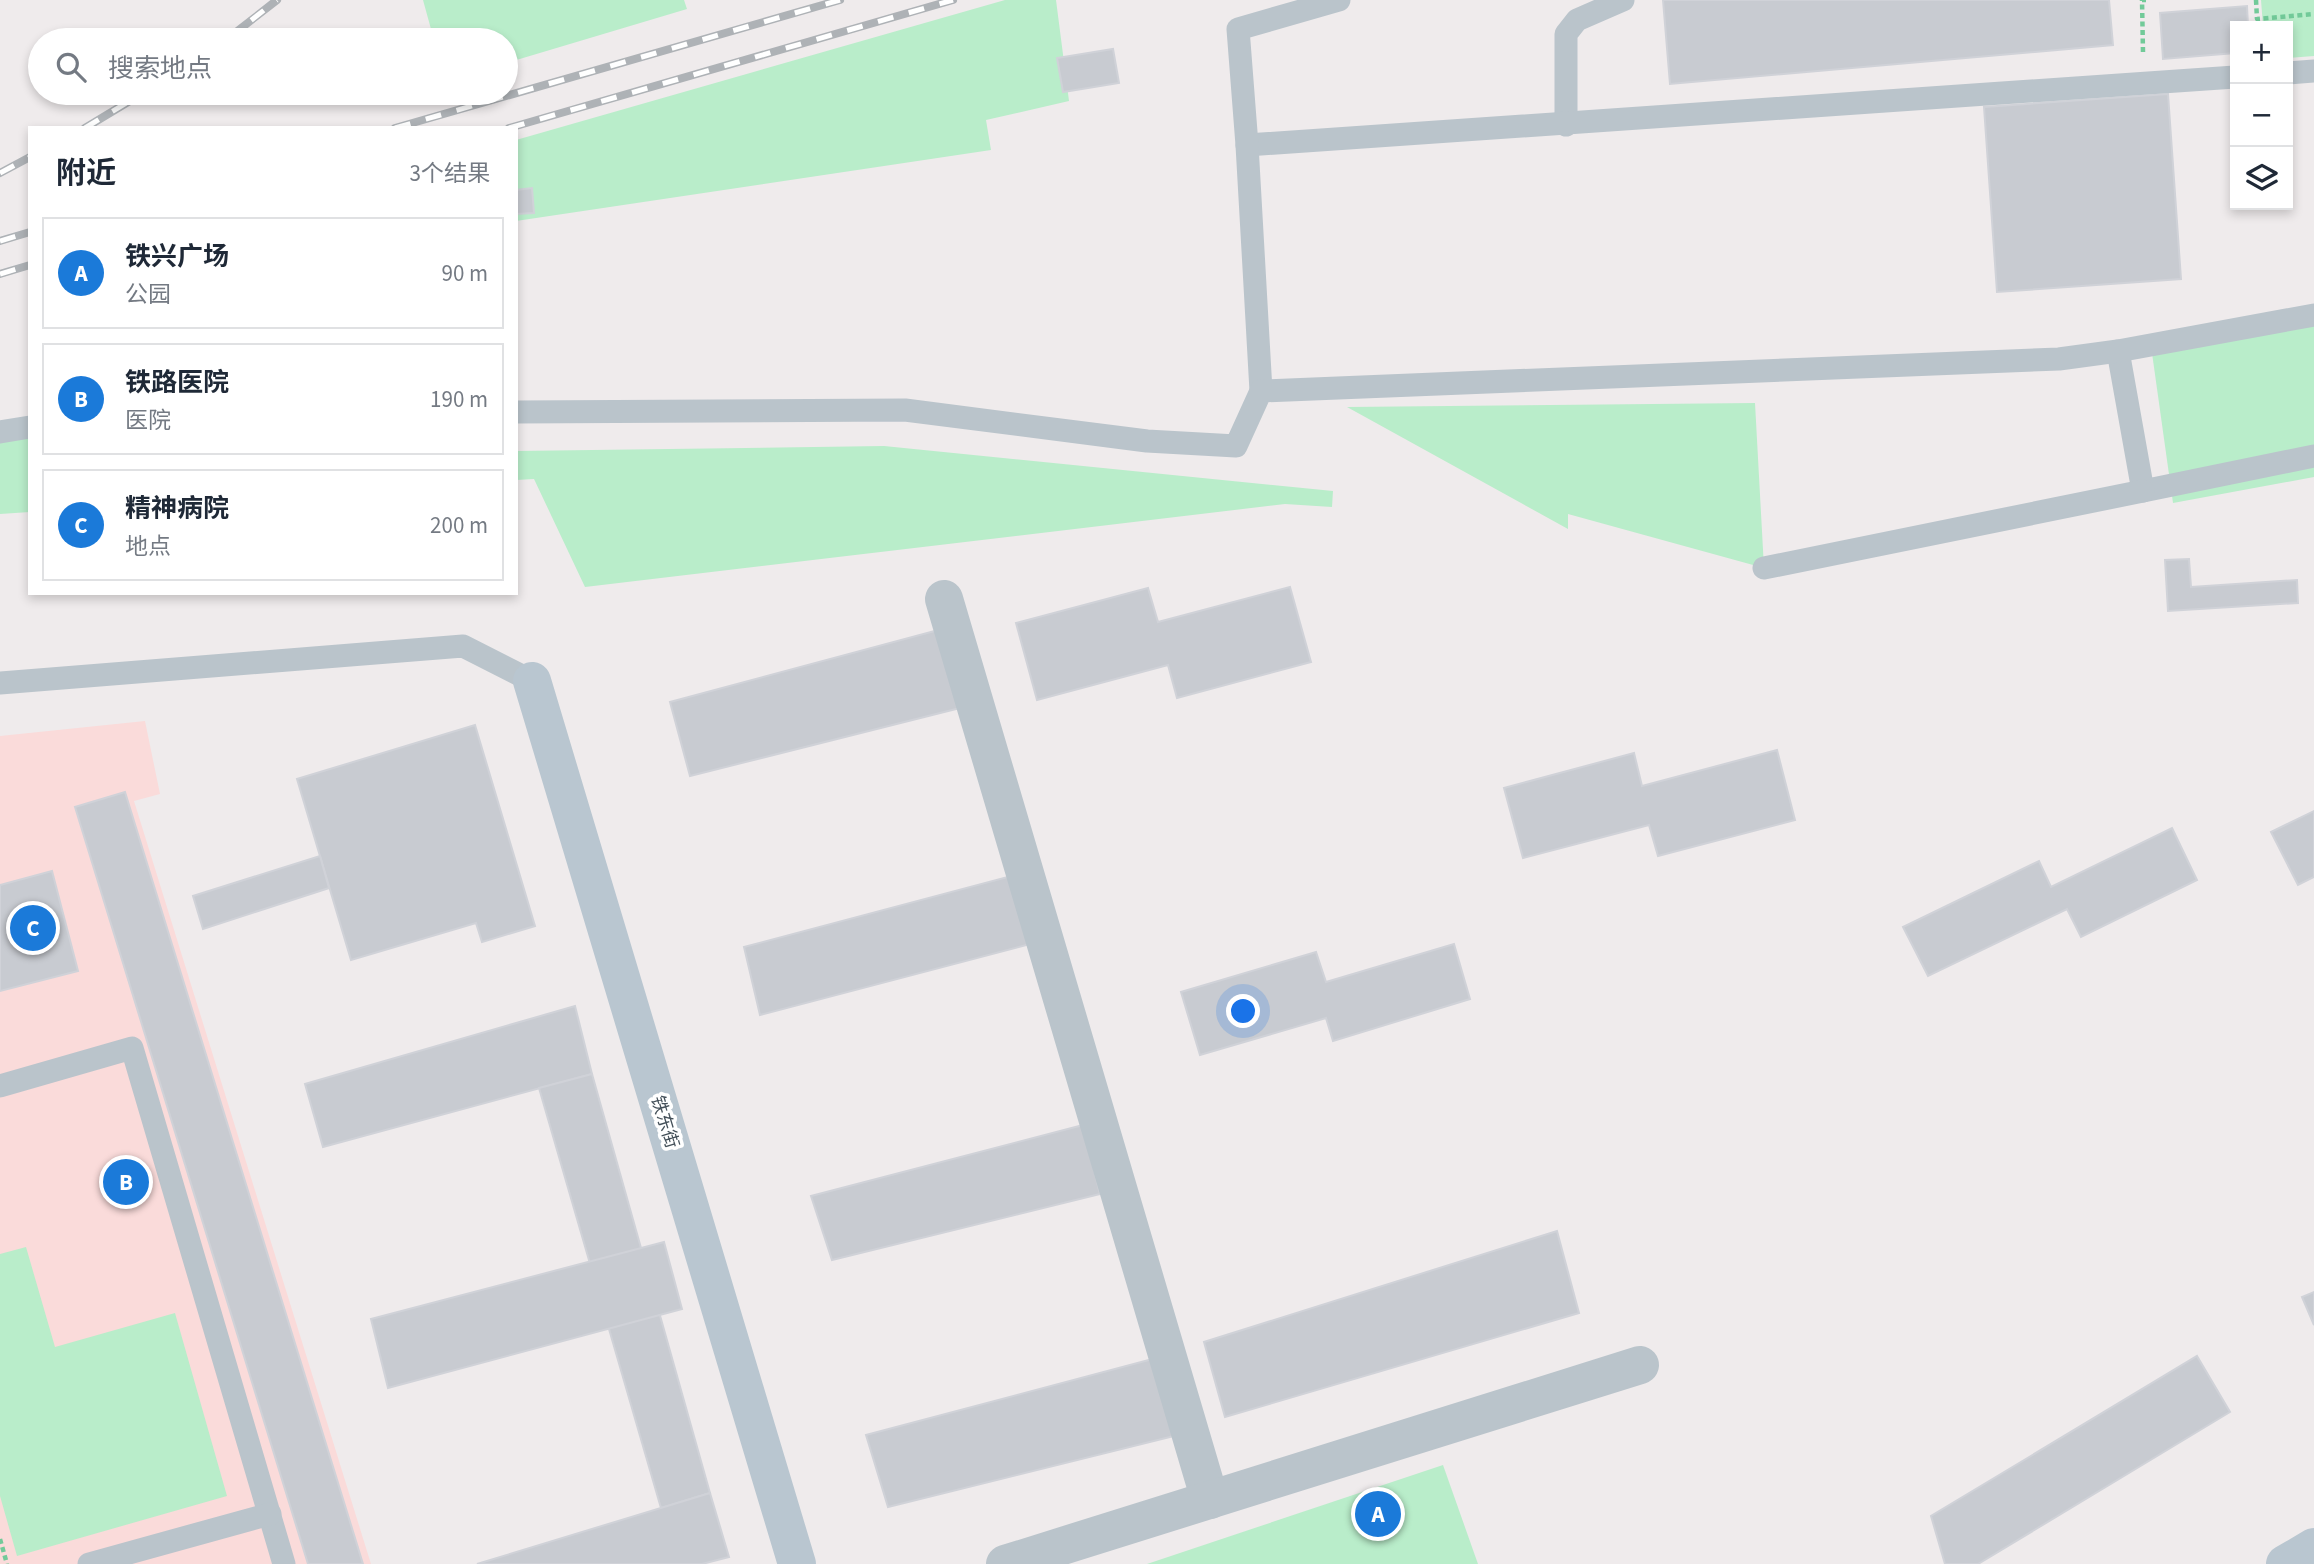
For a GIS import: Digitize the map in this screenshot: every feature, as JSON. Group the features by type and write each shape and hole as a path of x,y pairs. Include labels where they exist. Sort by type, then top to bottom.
{"street":[{"path":"944,599 1210,1500"},
{"name":"铁东街","path":"533,681 797,1564"},
{"path":"1005,1564 1640,1365"},
{"path":"2285,1564 2314,1547"}],"lane":[{"path":"518,412 905,410 1146,442 1236,446 1261,391 1248,145 1238,29 1339,0"},
{"path":"1566,125 1566,34 1577,20 1623,0"},
{"path":"2293,73 2314,71"},
{"path":"1248,145 2230,77"},
{"path":"1261,391 2059,359 2118,351 2314,315"},
{"path":"2118,351 2143,491"},
{"path":"0,432 28,427"},
{"path":"1764,568 2314,456"},
{"path":"0,682 463,646 533,681"},
{"path":"0,1086 132,1048 284,1564"},
{"path":"89,1564 270,1514"}],"path":[{"path":"2143,84 2141,0 2147,0"},
{"path":"2256,0 2257,19 2314,14"},
{"path":"0,1539 7,1564"}],"shaded area":[{"path":"145,721 160,794 134,801 371,1564 0,1564 0,736"}],"green space":[{"path":"423,0 684,0 687,9 518,59 518,28 431,28"},
{"path":"1005,0 1056,0 1069,101 986,120 991,150 518,221 518,139"},
{"path":"2261,0 2314,0 2314,56 2293,58 2293,21 2263,21"},
{"path":"2314,324 2314,477 2173,503 2152,353"},
{"path":"1755,403 1764,568 1568,514 1568,529 1347,407"},
{"path":"28,434 28,512 0,514 0,438"},
{"path":"884,446 1333,491 1332,507 1285,504 585,587 534,479 518,480 518,451"},
{"path":"26,1247 55,1347 175,1313 227,1496 17,1556 0,1496 0,1254"},
{"path":"1443,1465 1478,1564 1147,1564"}],"building":[{"path":"1663,0 2109,0 2113,45 1670,84"},
{"path":"2247,6 2248,21 2230,21 2230,53 2163,59 2160,13"},
{"path":"1113,49 1119,83 1063,92 1057,58"},
{"path":"2168,94 2181,279 1997,292 1984,107"},
{"path":"532,188 534,213 518,214 518,190"},
{"path":"2189,559 2191,587 2297,580 2298,603 2168,611 2165,560"},
{"path":"1290,587 1311,662 1177,698 1168,665 1037,700 1016,623 1148,588 1158,622"},
{"path":"957,625 976,704 690,776 670,702"},
{"path":"475,725 535,926 482,942 476,923 351,960 297,779"},
{"path":"1777,750 1795,820 1658,856 1649,825 1523,858 1504,788 1634,753 1642,786"},
{"path":"125,792 363,1564 308,1564 75,807"},
{"path":"2314,811 2314,877 2298,885 2271,832"},
{"path":"2172,828 2197,880 2081,937 2067,909 1928,976 1903,927 2039,861 2051,887"},
{"path":"320,856 329,888 203,929 193,896"},
{"path":"1038,869 1053,938 760,1015 744,947"},
{"path":"52,871 78,971 0,991 0,885"},
{"path":"1454,944 1470,999 1333,1041 1326,1018 1200,1055 1181,992 1316,952 1326,982"},
{"path":"575,1006 592,1074 323,1147 305,1084"},
{"path":"592,1074 710,1493 661,1508 539,1088"},
{"path":"1083,1125 1100,1194 832,1260 811,1196"},
{"path":"1557,1231 1579,1313 1225,1417 1204,1342"},
{"path":"664,1242 682,1309 388,1388 371,1319"},
{"path":"2314,1292 2314,1325 2302,1297"},
{"path":"2197,1356 2230,1412 1978,1564 1945,1564 1931,1516"},
{"path":"1160,1357 1178,1435 888,1507 866,1435"},
{"path":"710,1493 729,1557 702,1564 477,1564"}],"railway":[{"path":"241,28 277,0"},
{"path":"518,93 840,0"},
{"path":"516,126 953,0"},
{"path":"88,126 123,105"},
{"path":"402,126 475,105"},
{"path":"0,173 28,158"},
{"path":"0,241 28,233"},
{"path":"0,274 28,266"}],"place":[{"name":"精神病院","path":"33,928"},
{"name":"铁路医院","path":"126,1182"},
{"name":"铁兴广场","path":"1378,1514"}]}
